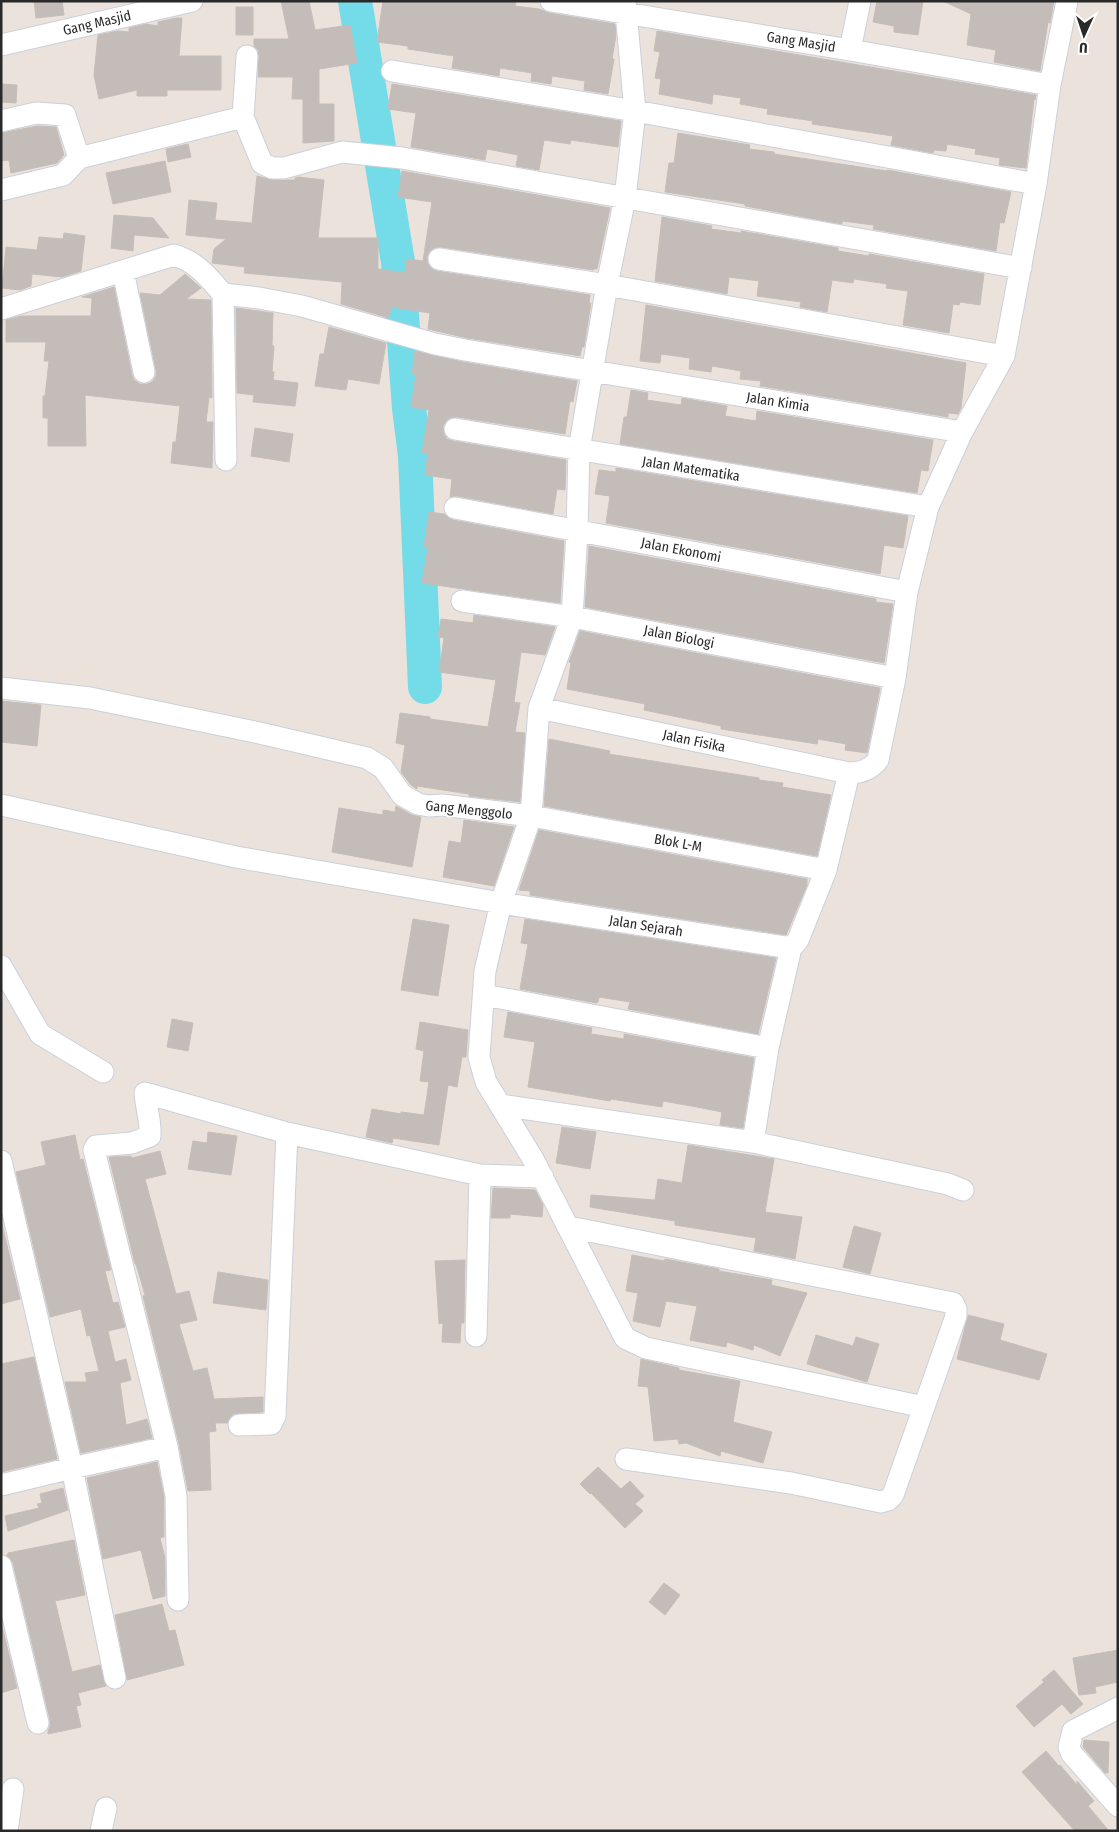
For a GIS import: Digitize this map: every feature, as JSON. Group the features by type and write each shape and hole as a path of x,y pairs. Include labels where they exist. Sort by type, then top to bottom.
{"street":[{"name":"Gang Masjid","path":"1,45 192,1"},
{"name":"Gang Masjid","path":"551,1 625,8 1050,85"},
{"path":"850,50 860,1"},
{"path":"753,1142 768,1048 791,948 798,940 826,870 849,773 859,773 866,770 878,760 895,678 907,592 928,507 962,432 1004,356 1036,184 1050,85 1067,1"},
{"path":"625,8 635,111 625,198 607,285 579,450 572,617 539,708 530,816 501,903 485,971 479,1058 486,1082 543,1177 625,1338 646,1348 924,1408"},
{"path":"247,56 243,116 262,163 272,168 284,168 342,152 402,158 1021,268"},
{"path":"392,71 635,111 1036,184"},
{"path":"1,121 36,113 65,115 79,158"},
{"path":"1,190 63,175 79,158 243,116"},
{"path":"1,309 174,255 187,259 200,268 223,294 226,460"},
{"path":"439,260 607,285 1004,356"},
{"path":"123,272 144,372"},
{"name":"Jalan Kimia","path":"223,294 302,306 435,344 593,372 962,432"},
{"name":"Jalan Matematika","path":"455,429 928,507"},
{"name":"Jalan Ekonomi","path":"454,508 907,592"},
{"name":"Jalan Biologi","path":"462,601 572,617 895,678"},
{"name":"Gang Menggolo","path":"1,688 90,698 255,732 367,758 383,768 402,795 418,804 429,806 442,804 530,816"},
{"name":"Jalan Fisika","path":"539,708 849,773"},
{"name":"Jalan Sejarah","path":"1,805 236,857 501,903 791,948"},
{"name":"Blok L-M","path":"530,816 826,870"},
{"path":"1,966 40,1034 103,1072"},
{"path":"484,995 768,1048"},
{"path":"178,1600 176,1496 167,1447 94,1148 96,1146 132,1143 150,1136 151,1125 146,1107 145,1093 287,1133 480,1175 543,1177"},
{"path":"500,1105 753,1142 948,1184 963,1190"},
{"path":"239,1425 271,1424 275,1416 287,1133"},
{"path":"1,1161 72,1468 115,1678"},
{"path":"476,1336 480,1175"},
{"path":"569,1227 952,1303 956,1308 956,1316 893,1496 888,1500 881,1502 791,1483 626,1459"},
{"path":"1,1486 167,1447"},
{"path":"1,1566 38,1723"},
{"path":"1118,1708 1073,1731 1070,1747 1072,1754 1118,1806"},
{"path":"7,1831 13,1789"},
{"path":"101,1831 106,1808"}],"building":[{"path":"34,1 62,1 64,15 36,18"},
{"path":"281,1 309,1 315,30 350,25 357,63 319,69 319,104 334,104 334,141 303,143 303,99 292,99 293,77 258,77 259,56 258,50 254,46 254,39 289,39"},
{"path":"383,1 507,1 516,2 515,6 615,24 616,35 612,59 614,59 608,94 584,90 585,81 552,76 551,84 531,81 532,73 500,68 499,76 452,68 454,56 408,49 408,46 377,42"},
{"path":"877,1 923,1 918,35 894,32 894,26 873,22"},
{"path":"943,1 1054,1 1050,23 1048,22 1040,71 994,62 996,50 967,45 971,14"},
{"path":"236,7 253,7 253,35 236,35"},
{"path":"182,18 179,56 221,56 221,90 167,90 167,96 137,96 137,90 99,99 94,75 98,35 118,31 129,32 129,28 146,24 158,26 158,22"},
{"path":"657,31 1036,95 1026,168 999,165 1000,158 975,154 976,149 947,144 946,151 934,150 933,153 891,145 893,136 812,124 813,121 767,114 768,109 740,104 741,98 713,94 712,104 659,94 661,79 655,78 660,52 654,51"},
{"path":"1,84 17,85 16,103 1,102"},
{"path":"392,84 621,121 618,147 571,140 570,144 544,140 539,170 516,166 518,155 487,149 485,160 411,147 416,113 388,109"},
{"path":"38,126 56,127 64,155 57,163 11,173 9,160 1,161 1,133"},
{"path":"678,133 750,145 749,149 774,152 774,154 887,170 1011,192 1004,223 1000,222 996,251 873,229 874,225 842,221 842,224 745,206 745,204 665,192 669,163 674,163"},
{"path":"188,144 191,157 168,162 166,149"},
{"path":"165,161 171,192 113,204 106,173"},
{"path":"402,171 610,208 597,269 593,270 441,247 434,248 427,257 428,264 437,271 590,295 589,303 591,303 584,347 582,347 580,356 467,338 428,329 430,313 391,307 389,318 341,304 342,282 244,273 245,267 212,263 214,249 226,239 186,235 189,200 217,203 215,220 252,223 257,176 272,180 295,180 298,177 324,180 318,238 378,238 378,269 405,273 407,259 423,261 432,202 398,197"},
{"path":"114,215 153,218 169,238 134,235 133,251 111,248"},
{"path":"662,217 712,226 711,229 741,233 741,231 838,248 838,251 869,256 869,254 984,274 980,305 960,302 959,305 953,304 949,333 903,325 908,291 886,288 887,284 854,279 853,283 832,280 827,312 800,307 801,302 757,296 759,281 729,277 727,294 655,281"},
{"path":"64,233 85,236 81,271 62,277 32,274 31,286 20,290 2,288 6,247 37,250 39,237 63,239"},
{"path":"185,274 201,288 186,299 211,300 212,398 209,397 206,422 213,422 212,468 171,463 173,442 176,442 180,406 85,395 86,446 48,446 48,418 43,418 43,396 45,396 49,361 44,361 46,342 6,342 6,320 21,316 91,316 92,298 82,297 114,287 132,375 134,380 140,384 147,384 152,382 156,376 156,370 140,293 160,295"},
{"path":"646,305 966,363 961,408 958,414 948,413 948,417 760,386 761,381 740,379 741,371 712,366 711,372 689,369 690,358 661,354 660,363 640,361"},
{"path":"236,308 273,313 273,380 298,383 295,406 253,402 254,395 237,393"},
{"path":"329,327 386,343 379,384 348,379 346,390 315,386 320,354 324,354"},
{"path":"415,351 463,362 577,381 573,402 570,401 565,434 457,417 450,418 443,426 447,439 453,441 566,460 565,490 557,489 553,514 457,496 450,497 452,479 425,475 428,454 422,453 429,410 411,407 416,374 412,374"},
{"path":"631,390 648,393 647,400 681,405 682,398 727,406 725,416 756,421 757,411 933,440 928,471 921,470 917,493 620,444"},
{"path":"255,428 293,434 289,462 251,456"},
{"path":"616,468 908,516 903,548 884,545 880,574 606,523 610,496 595,494 599,470 616,472"},
{"path":"429,512 444,514 453,520 564,541 560,603 422,583 428,548 424,547"},
{"path":"589,546 876,599 876,602 893,604 884,663 585,607"},
{"path":"474,615 555,627 545,655 521,652 514,702 520,703 515,732 525,733 520,802 469,796 469,794 417,786 417,789 411,785 401,772 405,745 396,743 400,713 488,727 496,680 439,672 444,638 438,637 441,619 473,623"},
{"path":"580,631 880,688 867,753 845,750 846,744 818,739 817,744 721,729 721,726 644,710 645,704 567,689 571,663 569,662"},
{"path":"1,701 41,705 37,746 1,742"},
{"path":"549,739 610,751 609,754 759,778 759,780 783,783 782,787 831,795 817,856 544,806"},
{"path":"396,806 412,815 421,817 412,867 332,852 339,808 383,815 383,810 395,812"},
{"path":"464,820 514,827 494,886 443,877 449,841 461,843"},
{"path":"539,830 807,879 807,885 786,935 530,895 530,891 519,890"},
{"path":"413,919 449,925 438,996 401,990"},
{"path":"525,919 776,958 758,1034 628,1009 630,1002 599,997 596,1003 520,989 528,944 521,943"},
{"path":"508,1012 592,1028 591,1034 624,1039 624,1034 754,1058 743,1128 720,1125 722,1112 697,1107 663,1101 662,1107 611,1099 610,1101 528,1087 535,1042 504,1037"},
{"path":"172,1019 193,1023 188,1051 167,1047"},
{"path":"420,1022 468,1030 466,1057 462,1057 457,1087 448,1085 439,1145 393,1138 392,1143 366,1137 372,1109 401,1114 401,1112 424,1115 429,1082 420,1081 424,1051 416,1049"},
{"path":"562,1127 596,1132 590,1169 556,1163"},
{"path":"208,1132 237,1136 231,1175 188,1169 193,1141 207,1143"},
{"path":"75,1135 80,1160 83,1159 111,1270 105,1271 113,1303 118,1302 125,1327 108,1331 115,1362 126,1359 131,1380 120,1383 126,1425 147,1419 152,1438 81,1453 65,1382 87,1382 85,1373 99,1371 90,1335 87,1336 81,1309 50,1317 16,1172 46,1165 41,1142"},
{"path":"688,1145 774,1159 765,1212 802,1217 795,1259 754,1251 756,1238 675,1225 675,1221 590,1207 591,1195 655,1200 658,1179 682,1183"},
{"path":"160,1151 166,1174 145,1179 176,1294 189,1291 197,1320 179,1324 193,1371 207,1368 214,1399 263,1397 263,1412 233,1414 227,1423 215,1423 216,1431 209,1432 211,1490 188,1491 179,1444 143,1296 145,1295 135,1264 109,1157 131,1156 132,1158"},
{"path":"493,1188 535,1190 543,1205 542,1217 510,1214 510,1218 491,1218"},
{"path":"1,1220 20,1299 1,1304"},
{"path":"854,1226 881,1233 870,1274 843,1267"},
{"path":"632,1255 664,1261 665,1259 772,1280 771,1285 807,1293 780,1356 754,1345 753,1350 727,1342 726,1347 690,1340 697,1306 666,1301 660,1327 633,1321 638,1293 626,1291"},
{"path":"465,1260 464,1323 461,1323 460,1343 442,1342 443,1323 439,1324 435,1261"},
{"path":"218,1272 268,1280 266,1310 213,1303"},
{"path":"968,1315 1004,1324 1000,1340 1047,1354 1039,1380 957,1359"},
{"path":"816,1335 853,1346 856,1337 879,1344 867,1382 807,1364"},
{"path":"34,1357 57,1459 1,1472 1,1364"},
{"path":"641,1359 679,1368 679,1370 740,1381 733,1422 772,1432 763,1463 721,1451 720,1456 686,1443 679,1444 678,1439 654,1441 648,1387 638,1386"},
{"path":"157,1462 164,1497 164,1537 160,1538 165,1558 165,1596 153,1599 141,1550 103,1559 87,1478"},
{"path":"598,1467 621,1489 630,1481 644,1496 635,1504 643,1511 625,1528 580,1484"},
{"path":"63,1488 68,1510 8,1531 5,1516 39,1508 37,1504 42,1503 40,1494"},
{"path":"74,1540 85,1595 55,1601 72,1672 100,1665 106,1686 78,1693 81,1705 76,1706 81,1727 48,1734 50,1720 13,1563 6,1555 8,1553"},
{"path":"664,1583 680,1595 665,1615 649,1602"},
{"path":"162,1604 169,1631 175,1630 184,1665 127,1680 115,1615"},
{"path":"1,1622 17,1688 1,1693"},
{"path":"1118,1650 1118,1682 1095,1687 1096,1693 1079,1695 1073,1658"},
{"path":"1054,1670 1083,1704 1071,1714 1062,1704 1034,1727 1016,1706 1044,1682 1042,1680"},
{"path":"1084,1740 1109,1742 1108,1773 1105,1773 1083,1747"},
{"path":"1046,1751 1077,1785 1077,1781 1094,1801 1088,1806 1109,1831 1075,1831 1022,1772"}],"waterway":[{"path":"355,1 398,262 409,408 415,456 425,687"}]}
